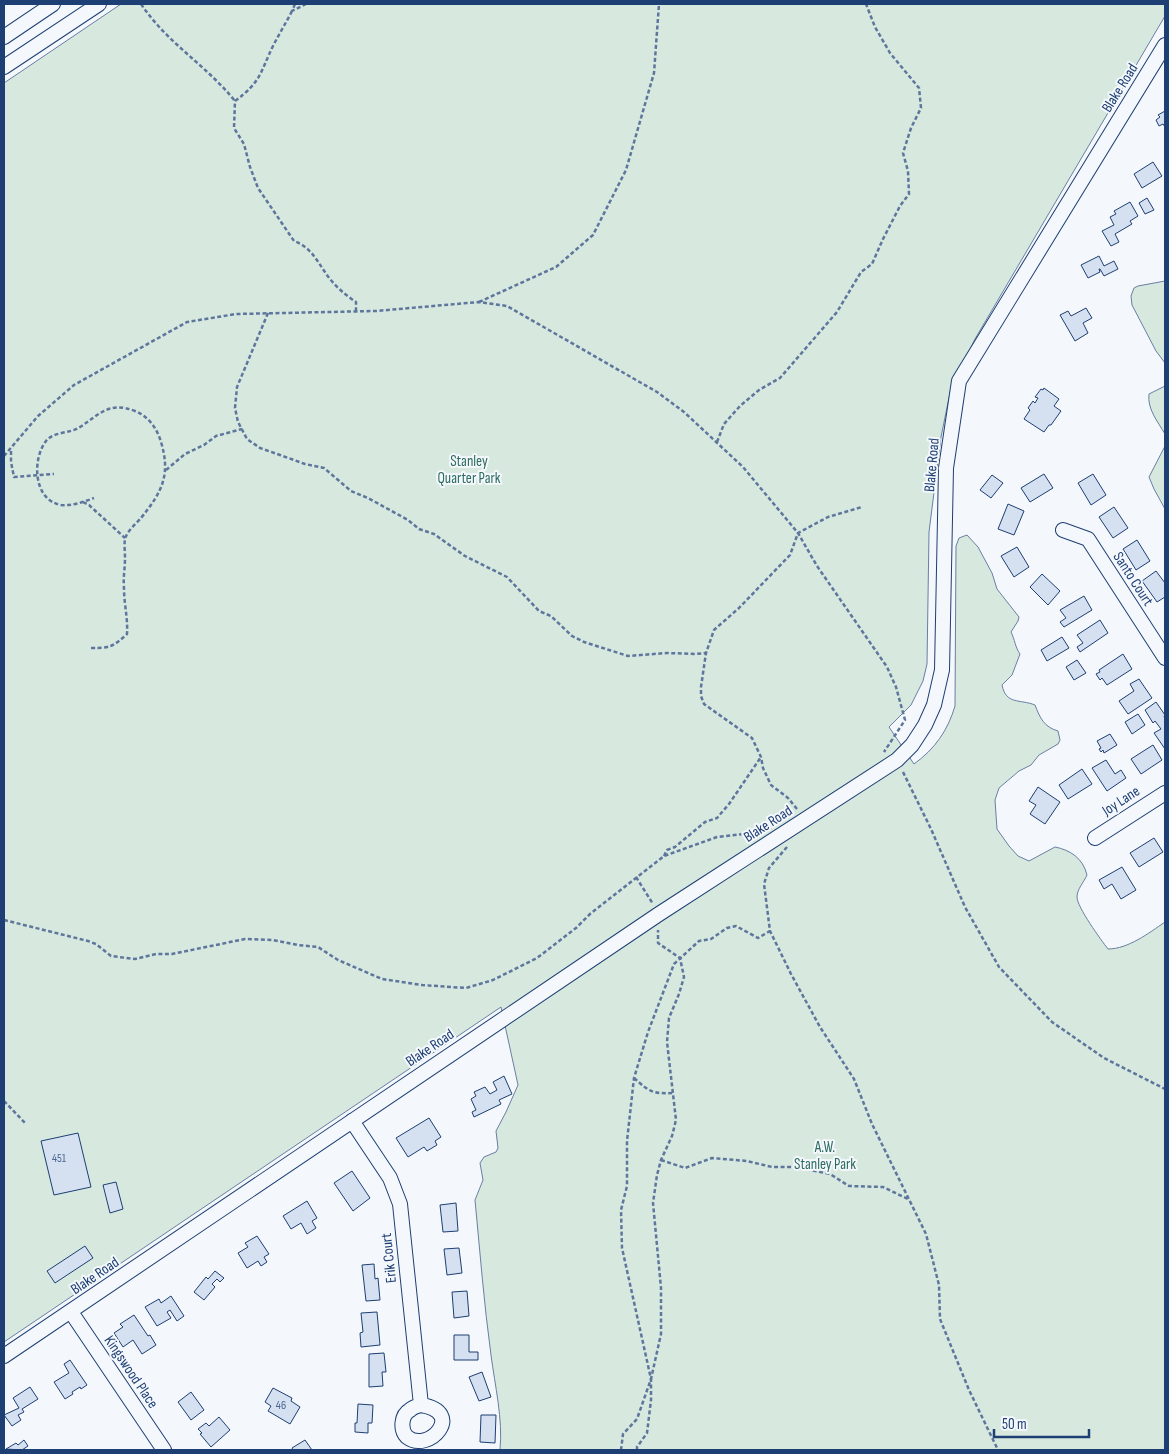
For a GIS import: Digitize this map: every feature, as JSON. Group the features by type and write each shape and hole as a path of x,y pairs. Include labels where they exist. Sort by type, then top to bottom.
{"street":[{"path":"4,37 53,4"},
{"path":"4,68 99,4"},
{"name":"Blake Road","path":"4,1356 659,914 791,836 897,760 912,745 925,725 934,705 942,670 946,468 959,381 1165,45"},
{"name":"Santo Court","path":"1063,530 1088,539 1165,658"},
{"name":"Joy Lane","path":"1095,838 1165,793"},
{"name":"Erik Court","path":"352,1121 390,1178 400,1204 420,1405"},
{"name":"Kingswood Place","path":"70,1312 164,1450"}],"path":[{"path":"140,4 159,28 177,46 220,82 235,101 234,128 244,144 258,188 294,241 312,252 327,276 347,297 356,302 356,312"},
{"path":"235,101 250,90 260,78 274,44 295,4"},
{"path":"292,11 306,4"},
{"path":"479,302 556,267 592,235 626,170 654,73 659,4"},
{"path":"718,442 724,424 740,406 758,390 780,378 837,312 861,272 872,264 883,238 900,206 909,194 908,171 903,153 910,128 921,108 919,88 890,53 875,27 866,4"},
{"path":"4,456 38,416 74,385 187,322 236,314 356,312 479,302 507,306 656,392 684,412 743,467 798,533 817,566 892,676 905,720 883,754"},
{"path":"268,313 236,387 235,408 238,422 247,439 260,448 305,464 324,468 351,491 408,520 419,529 436,536 465,556 507,577 539,611 551,616 563,629 577,639 628,656 706,653"},
{"path":"91,648 108,648 116,645 127,634 128,620 124,588 126,538 160,489 166,470 161,440 152,424 138,412 116,407 100,412 75,430 56,434 42,448 38,460 37,475 41,489 51,500 59,504 78,504 94,498"},
{"path":"166,470 184,454 204,445 216,436 242,429"},
{"path":"10,449 10,462 14,477 54,474"},
{"path":"83,502 89,505 126,538"},
{"path":"862,507 828,517 798,533 790,555 739,608 714,630 706,653 701,696 704,704 752,738 761,756 763,768 771,785 788,798 802,814 791,836 769,868 764,884 770,931 820,1027 854,1079 872,1124 926,1234 940,1285 940,1320 969,1390 998,1450"},
{"path":"664,856 667,850 675,847 706,822 717,818 729,804 761,756"},
{"path":"897,760 932,829 965,907 999,967 1052,1022 1104,1058 1165,1089"},
{"path":"4,920 88,941 96,944 111,956 135,959 156,954 172,954 245,939 273,940 318,947 338,960 382,978 422,985 466,988 492,980 537,958 664,856 717,837 766,831"},
{"path":"621,1450 624,1434 637,1419 651,1379 661,1334 660,1264 653,1203 660,1160 672,1136 676,1120 667,1042 669,1018 684,976 680,958 658,943 657,921 659,914 636,877"},
{"path":"638,1450 637,1447 647,1432 651,1400 651,1379 622,1248 621,1210 627,1186 627,1141 634,1078 648,1032 674,964 699,941 711,939 727,928 736,926 758,938 770,931"},
{"path":"634,1078 647,1089 657,1094 674,1092"},
{"path":"4,1101 26,1124"},
{"path":"660,1160 685,1168 712,1158 747,1161 772,1167 795,1167 830,1174 849,1186 883,1188 910,1200"}],"green space":[{"name":"Stanley Quarter Park","path":"121,4 1165,4 1165,16 975,339 951,388 941,437 929,532 927,664 923,681 911,705 889,727 914,764 940,738 952,715 955,706 956,546 959,538 967,535 978,547 992,573 997,589 1019,617 1011,632 1020,654 1012,675 1002,685 1004,691 1010,699 1035,705 1043,721 1049,727 1058,731 1060,740 1058,744 1039,755 1031,765 1019,771 999,788 995,800 997,829 1018,856 1029,861 1055,847 1066,850 1079,859 1087,875 1078,891 1078,902 1108,949 1131,943 1165,922 1165,1450 500,1450 500,1414 486,1317 475,1200 483,1180 480,1163 484,1157 496,1152 498,1148 496,1131 518,1085 501,1007 4,1342 4,83"},
{"path":"1165,281 1165,363 1156,351 1132,305 1131,296 1134,288 1138,286"},
{"path":"1165,386 1165,434 1150,405 1149,394"},
{"path":"1165,446 1165,509 1149,477"}],"building":[{"path":"1165,111 1165,127 1163,124 1159,126 1156,120 1160,117 1158,115"},
{"path":"1153,162 1162,176 1142,188 1134,174"},
{"path":"1147,198 1154,210 1145,214 1139,203"},
{"path":"1130,202 1138,216 1130,221 1132,224 1115,234 1119,242 1111,246 1102,231 1114,225 1110,217 1116,214 1114,211"},
{"path":"1099,256 1104,266 1114,261 1118,269 1104,276 1099,269 1100,272 1088,278 1081,265"},
{"path":"1086,308 1092,318 1083,323 1088,333 1075,341 1060,315 1068,311 1071,316"},
{"path":"1044,388 1059,399 1054,406 1061,411 1044,432 1024,419 1030,410 1028,408 1038,398 1035,397"},
{"path":"1044,474 1053,488 1030,502 1021,488"},
{"path":"1093,474 1106,495 1091,505 1078,483"},
{"path":"992,475 1003,483 991,498 980,490"},
{"path":"1008,504 1024,511 1014,535 998,529"},
{"path":"1114,507 1128,528 1113,538 1099,517"},
{"path":"1137,540 1150,561 1136,570 1123,549"},
{"path":"1017,547 1029,567 1014,577 1001,556"},
{"path":"1156,571 1165,583 1165,597 1157,602 1142,581"},
{"path":"1042,574 1060,591 1048,605 1030,587"},
{"path":"1084,596 1092,610 1064,627 1060,622 1066,618 1060,610"},
{"path":"1100,620 1108,633 1080,652 1077,647 1083,643 1077,635"},
{"path":"1062,637 1069,648 1047,661 1041,650"},
{"path":"1123,654 1132,669 1107,685 1096,674"},
{"path":"1077,660 1086,673 1074,680 1066,667"},
{"path":"1139,679 1152,698 1128,714 1119,701 1134,691 1130,684"},
{"path":"1156,702 1165,715 1165,749 1154,733 1161,729 1155,721 1153,723 1145,710"},
{"path":"1138,714 1145,725 1132,734 1125,722"},
{"path":"1110,734 1117,745 1104,753 1103,750 1101,752 1097,741"},
{"path":"1153,745 1162,760 1141,774 1131,759"},
{"path":"1106,760 1115,774 1121,770 1126,778 1107,791 1092,768"},
{"path":"1082,769 1092,784 1068,799 1059,785"},
{"path":"1038,787 1060,802 1045,824 1030,814 1036,805 1029,801"},
{"path":"1154,838 1163,852 1139,867 1130,853"},
{"path":"1122,867 1136,890 1121,899 1112,884 1104,889 1099,880"},
{"path":"504,1076 512,1094 499,1100 501,1104 474,1117 472,1112 476,1110 471,1099 476,1096 474,1092 485,1087 490,1094 497,1090 493,1082"},
{"path":"429,1118 441,1137 435,1141 437,1145 427,1151 424,1147 408,1157 396,1138"},
{"path":"78,1133 91,1187 54,1195 41,1141"},
{"path":"352,1171 370,1198 353,1211 334,1183"},
{"path":"116,1182 123,1209 110,1213 103,1185"},
{"path":"307,1201 317,1218 312,1221 316,1228 307,1234 301,1223 291,1229 283,1216"},
{"path":"456,1203 458,1231 443,1232 440,1205"},
{"path":"257,1236 269,1254 264,1257 267,1262 261,1266 258,1261 247,1268 238,1253 248,1247 245,1243"},
{"path":"85,1246 93,1258 55,1283 47,1271"},
{"path":"459,1248 462,1273 447,1275 444,1249"},
{"path":"374,1264 375,1279 378,1278 380,1300 366,1301 362,1265"},
{"path":"215,1271 224,1278 220,1282 217,1279 212,1284 215,1287 204,1300 194,1292 206,1277 208,1279"},
{"path":"467,1291 469,1316 454,1318 452,1292"},
{"path":"171,1296 184,1316 177,1321 170,1310 167,1312 171,1318 157,1326 145,1307 159,1299 161,1303"},
{"path":"377,1312 380,1345 361,1347 360,1333 363,1332 361,1313"},
{"path":"134,1315 156,1345 142,1354 133,1340 123,1347 114,1333 123,1327 120,1324"},
{"path":"454,1335 469,1335 469,1352 478,1352 478,1360 454,1360"},
{"path":"384,1353 386,1372 382,1372 383,1386 369,1387 369,1354"},
{"path":"70,1360 87,1385 72,1392 73,1394 65,1399 54,1382 69,1373 64,1364"},
{"path":"482,1372 491,1397 479,1401 469,1377"},
{"path":"30,1387 38,1399 22,1409 24,1412 18,1415 21,1420 12,1426 4,1415 19,1408 13,1398"},
{"path":"273,1388 292,1398 291,1401 300,1407 290,1424 268,1411 271,1406 265,1402"},
{"path":"191,1392 204,1410 191,1420 178,1402"},
{"path":"358,1404 373,1405 372,1423 368,1423 368,1433 355,1432"},
{"path":"481,1415 496,1415 495,1443 480,1442"},
{"path":"219,1417 230,1430 211,1447 198,1429 206,1423 209,1426"},
{"path":"24,1440 28,1446 22,1450 6,1449 16,1443 18,1445"},
{"path":"305,1440 312,1450 293,1450 292,1448"}],"park label":[{"name":"A.W. Stanley Park","path":"825,1156"}]}
